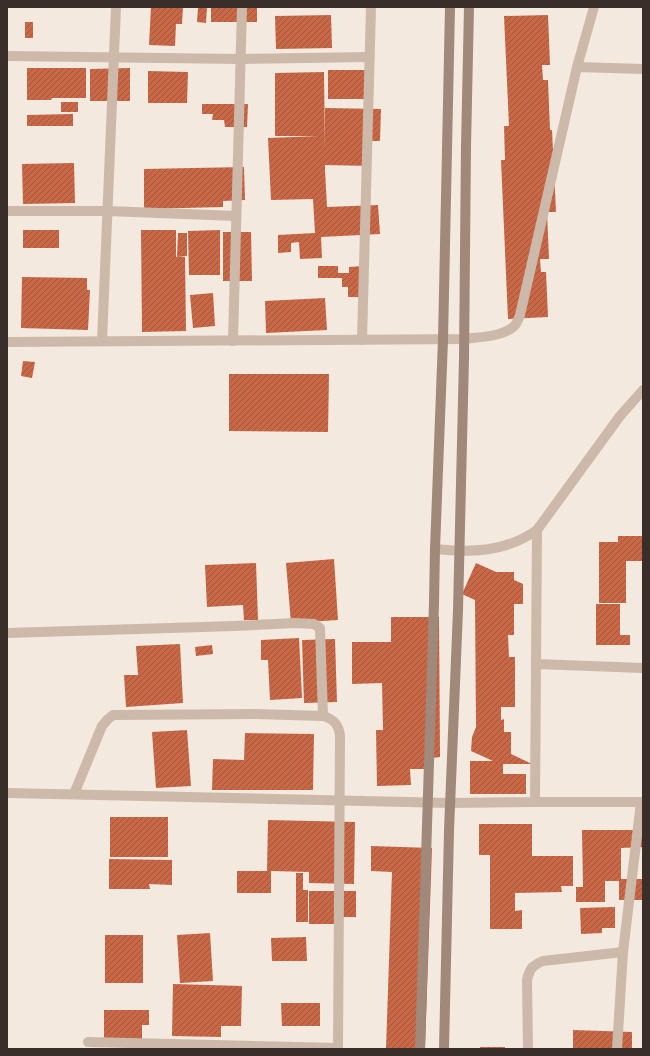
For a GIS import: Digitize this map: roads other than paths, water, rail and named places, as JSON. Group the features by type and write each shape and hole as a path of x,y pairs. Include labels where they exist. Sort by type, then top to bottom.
{"street":[{"path":"102,341 116,7"},
{"path":"233,341 242,7"},
{"path":"362,340 371,7"},
{"path":"420,1049 442,340 450,7"},
{"path":"444,1049 450,803 459,552 470,7"},
{"path":"7,342 442,340 496,335 509,330 516,324 520,315 577,67 594,7"},
{"path":"7,56 114,58 369,57"},
{"path":"577,67 643,69"},
{"path":"7,212 107,211 236,216"},
{"path":"435,549 459,552 486,550 515,542 537,530 620,416 643,390"},
{"path":"535,802 537,530"},
{"path":"7,632 295,623 314,624 320,628 323,716"},
{"path":"536,664 643,668"},
{"path":"74,794 102,726 113,715 256,714 323,716 333,719 340,730 338,1049 88,1042"},
{"path":"7,793 450,803 642,802 623,952 616,1049"},
{"path":"528,1049 527,980 530,970 535,964 543,961 623,952"}]}
